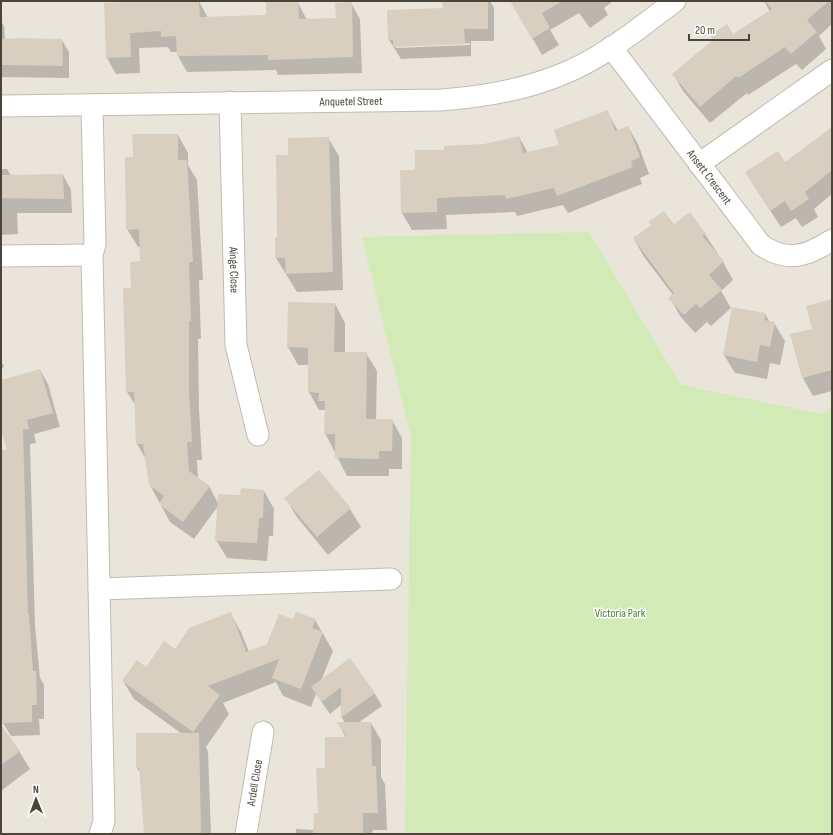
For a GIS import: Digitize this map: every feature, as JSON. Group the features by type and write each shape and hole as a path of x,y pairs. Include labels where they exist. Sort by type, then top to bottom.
{"street":[{"name":"Anquetel Street","path":"1,106 441,100 485,96 508,92 561,75 611,47 675,1"},
{"name":"Ansett Crescent","path":"611,47 761,245 780,255 801,255 811,252 832,240"},
{"path":"699,164 832,70"},
{"name":"Ainge Close","path":"230,102 236,345 258,435"},
{"path":"92,105 95,244 92,255 104,821 100,834"},
{"path":"1,256 92,255"},
{"path":"99,589 391,579"},
{"name":"Ardell Close","path":"246,834 263,732"}],"shaded area":[{"path":"1,1 832,1 832,834 1,834"}],"green space":[{"name":"Victoria Park","path":"589,232 681,385 822,414 832,407 832,834 405,834 411,436 362,237"}],"building":[{"path":"199,1 200,17 266,15 266,1 298,1 299,19 336,18 335,3 352,2 353,57 268,60 268,55 177,56 176,36 161,37 161,31 130,33 131,57 106,58 104,3"},
{"path":"442,1 488,1 488,29 464,29 465,44 393,47 393,40 388,40 387,10 443,8"},
{"path":"510,1 562,1 542,13 550,28 532,39"},
{"path":"765,1 829,1 807,20 817,32 791,54 785,47 738,78 736,76 700,107 672,74 713,40 710,35 727,24 733,34 772,9"},
{"path":"1,39 62,39 63,66 1,65"},
{"path":"608,110 615,131 628,126 640,157 631,161 633,167 557,196 554,188 506,199 505,195 437,198 437,212 401,213 400,170 415,170 415,150 444,150 444,146 484,144 519,136 523,153 559,145 554,130"},
{"path":"832,127 832,170 805,192 809,199 791,211 785,201 770,211 745,172 778,151 785,162"},
{"path":"132,134 178,134 178,160 187,160 193,262 189,262 191,321 189,321 189,390 192,442 187,442 189,471 210,486 183,522 159,504 164,496 149,485 143,444 136,444 134,392 126,392 123,288 131,288 130,262 140,261 139,229 126,230 125,157 133,157"},
{"path":"329,137 333,272 286,274 285,258 275,258 275,237 277,237 276,155 288,155 288,138"},
{"path":"63,174 64,199 1,198 1,175"},
{"path":"664,211 674,224 690,212 706,234 702,236 724,261 709,275 722,290 700,308 696,304 684,315 668,298 674,293 633,238 651,225 648,222"},
{"path":"832,299 832,370 802,378 790,334 812,329 806,306"},
{"path":"288,302 335,303 334,352 367,352 366,419 393,419 392,451 379,451 379,459 335,458 335,434 324,434 325,401 318,401 319,393 308,392 308,348 287,347"},
{"path":"732,307 766,313 764,320 775,322 770,347 760,345 757,362 723,355"},
{"path":"40,369 53,413 27,420 29,429 23,430 28,614 33,671 36,671 37,705 32,705 32,722 2,723 1,450 7,450 1,430 1,380"},
{"path":"319,470 351,508 317,537 284,498"},
{"path":"241,488 264,490 263,518 259,518 257,543 215,541 218,494 240,495"},
{"path":"231,612 246,652 267,644 279,614 293,619 296,612 316,619 312,628 323,632 301,689 272,678 279,659 208,686 220,695 193,732 122,681 137,660 146,667 164,641 175,649 189,628"},
{"path":"350,658 375,693 341,718 341,687 322,702 311,687"},
{"path":"336,722 371,722 372,766 376,766 378,813 363,813 363,834 313,834 314,813 318,813 316,768 325,768 325,737 347,737"},
{"path":"1,725 20,751 1,765"},
{"path":"136,733 199,733 201,834 144,834 139,768 136,768"}]}
